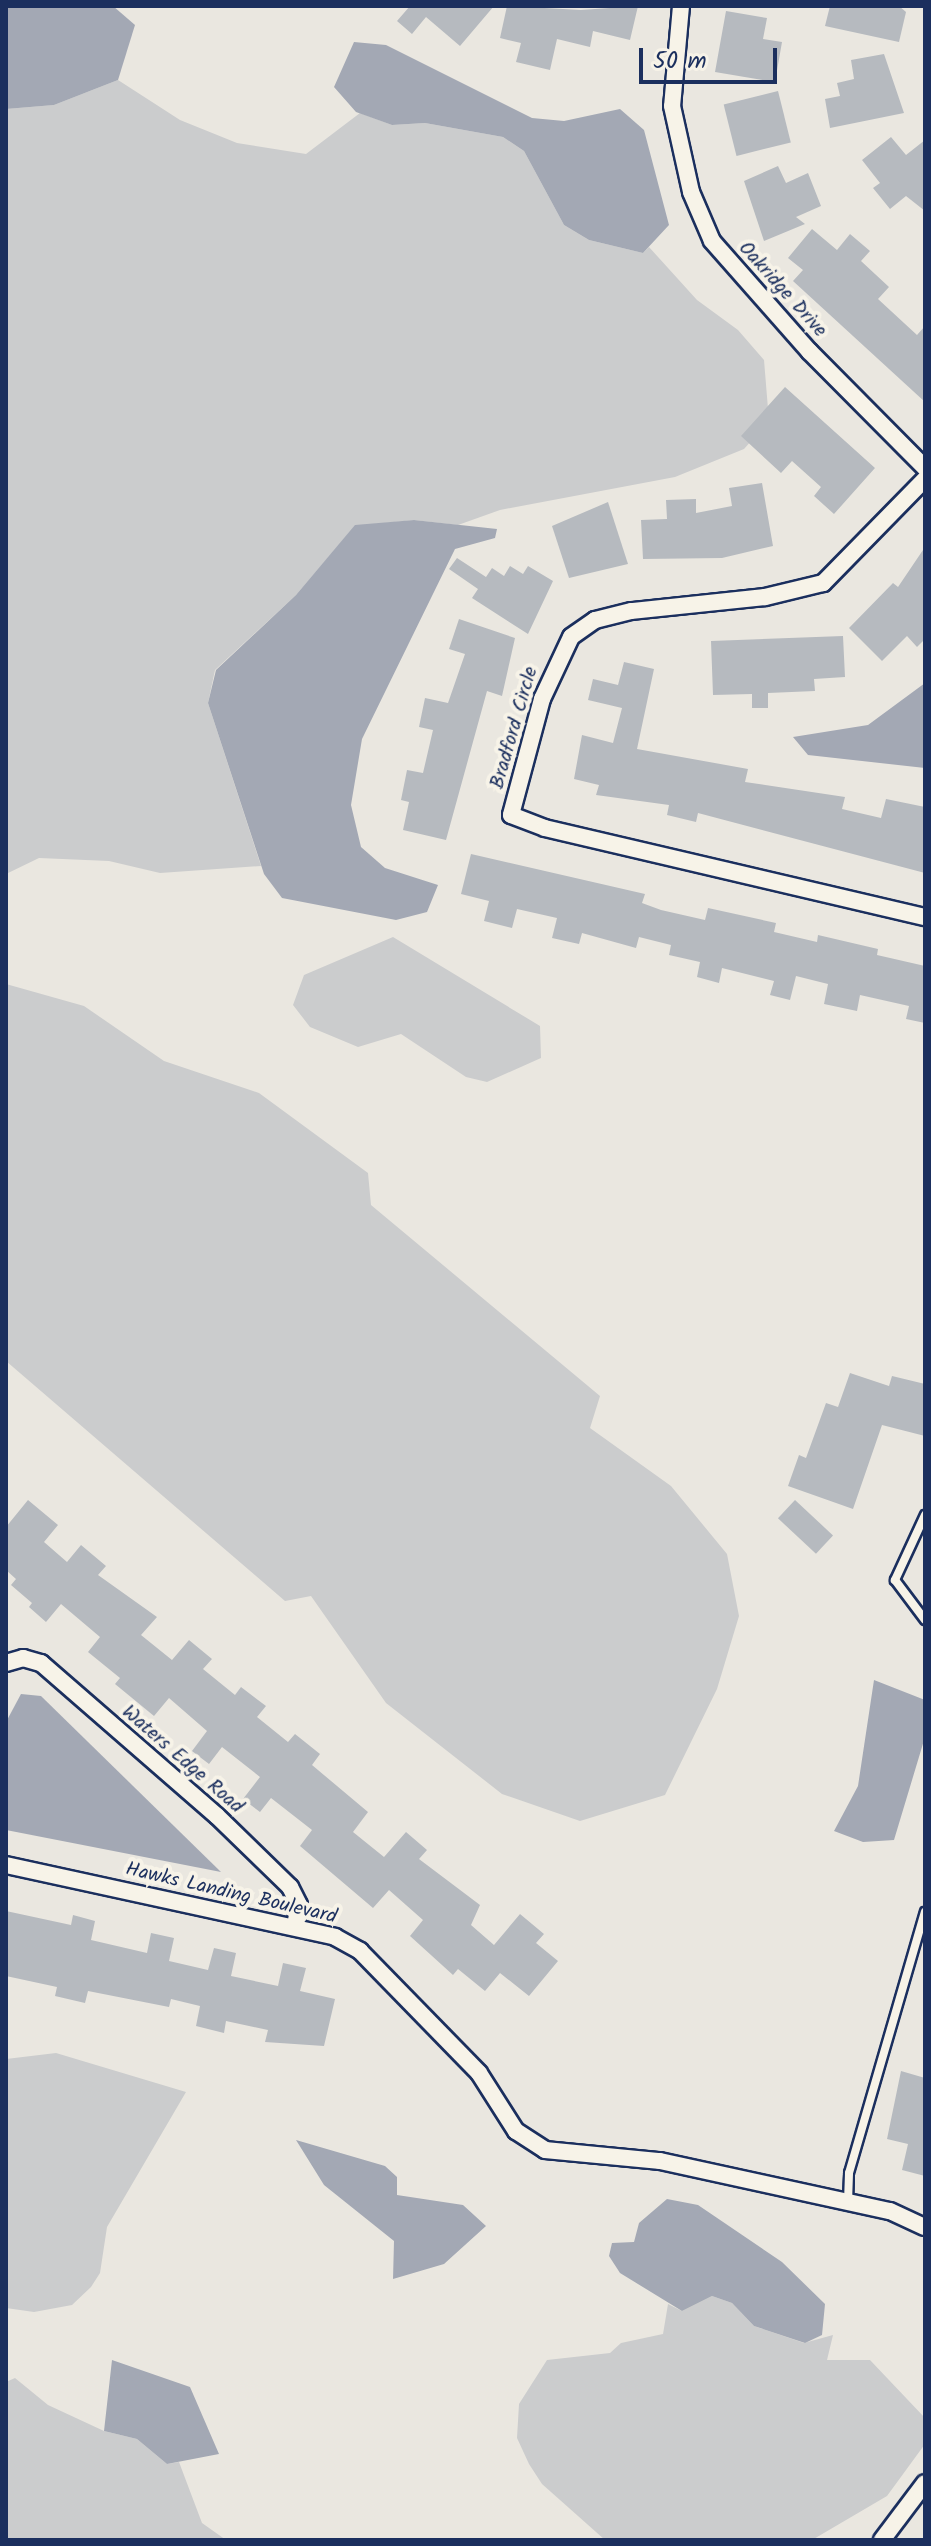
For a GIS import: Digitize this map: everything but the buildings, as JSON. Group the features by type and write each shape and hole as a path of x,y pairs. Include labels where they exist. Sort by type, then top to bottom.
{"street":[{"name":"Oakridge Drive","path":"681,6 672,106 691,192 712,241 799,340 925,468"},
{"name":"Bradford Circle","path":"925,479 823,583 765,597 631,611 595,620 571,637 542,699 511,815 545,828 925,917"},
{"name":"Waters Edge Road","path":"6,1663 23,1658 41,1663 217,1816 290,1887 299,1905 295,1926"},
{"name":"Hawks Landing Boulevard","path":"6,1865 295,1926 360,1951 479,2073 516,2131 545,2150 660,2161 848,2202 925,2227"},
{"path":"882,2540 925,2483"}],"lane":[{"path":"925,1515 895,1580 925,1620"},
{"path":"848,2202 849,2173 925,1912"}],"shaded area":[{"path":"6,6 113,6 135,25 118,80 54,105 6,109"},
{"path":"354,42 386,45 532,118 564,121 620,109 644,130 669,225 643,253 589,240 564,225 524,151 503,137 425,123 392,125 356,112 334,87"},
{"path":"118,80 180,120 237,143 306,154 360,113 392,125 425,123 503,137 524,151 564,225 589,240 643,253 649,247 697,300 738,330 764,360 769,421 744,449 675,477 500,510 458,525 414,520 355,526 296,595 215,670 208,703 261,866 160,873 109,861 39,858 6,874 6,109 54,105"},
{"path":"414,520 497,529 495,538 455,549 362,739 351,805 361,847 385,868 438,885 427,912 396,920 282,898 264,874 208,703 216,670 296,595 355,525"},
{"path":"925,683 925,768 808,755 793,737 868,725"},
{"path":"393,937 540,1026 541,1058 487,1082 466,1077 401,1034 358,1047 310,1027 293,1005 304,975"},
{"path":"6,984 84,1006 164,1061 259,1093 368,1173 371,1205 600,1396 590,1428 671,1486 727,1554 739,1616 717,1689 665,1795 580,1821 502,1794 386,1703 311,1596 285,1601 6,1361"},
{"path":"874,1680 925,1700 925,1737 894,1840 863,1842 834,1831 858,1786"},
{"path":"21,1694 41,1696 221,1872 6,1830 6,1722"},
{"path":"56,2053 186,2092 107,2227 100,2273 91,2287 72,2305 34,2312 6,2308 6,2059"},
{"path":"296,2140 385,2166 397,2177 397,2195 463,2205 486,2226 444,2264 393,2279 394,2241 324,2185"},
{"path":"667,2199 698,2205 782,2262 825,2304 822,2335 805,2343 754,2326 732,2303 712,2296 682,2311 620,2273 609,2256 612,2243 634,2242 639,2223"},
{"path":"712,2296 732,2303 754,2326 804,2343 833,2335 827,2360 870,2360 925,2418 925,2444 887,2496 812,2540 605,2540 542,2484 529,2464 517,2438 519,2404 547,2360 610,2353 621,2343 663,2334 668,2304 682,2311"},
{"path":"112,2360 190,2387 219,2454 167,2464 137,2439 104,2431"},
{"path":"15,2378 48,2405 104,2431 137,2439 167,2464 179,2462 202,2523 226,2540 6,2540 6,2382"}]}
